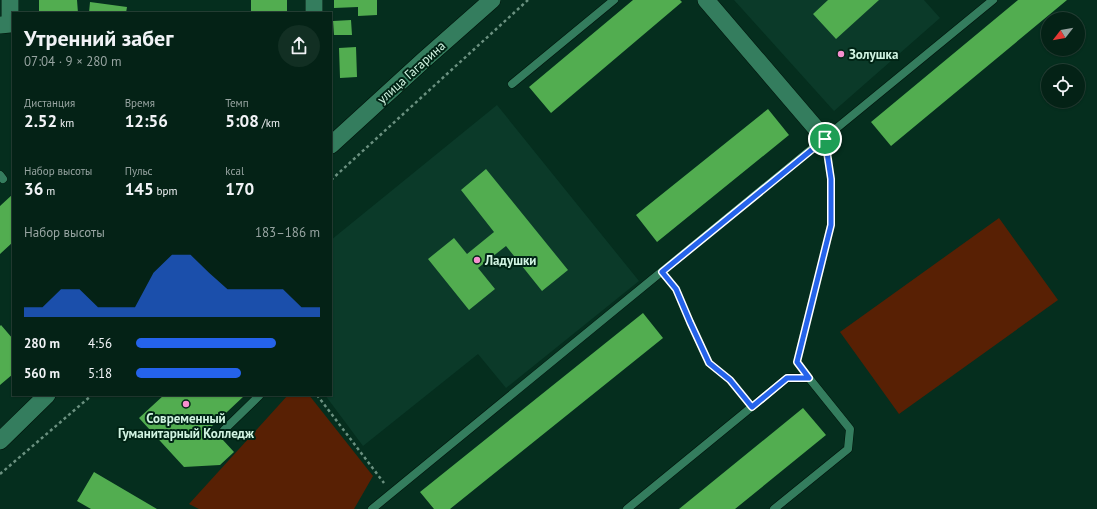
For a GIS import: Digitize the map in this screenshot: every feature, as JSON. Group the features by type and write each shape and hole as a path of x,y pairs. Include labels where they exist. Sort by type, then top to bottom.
{"street":[{"path":"0,25 10,24 10,0"},
{"path":"314,0 314,12"},
{"name":"улица Гагарина","path":"332,144 492,0"},
{"path":"706,0 825,139"},
{"path":"0,441 46,396"}],"lane":[{"path":"512,84 614,0"},
{"path":"372,509 993,0"},
{"path":"627,509 787,378 809,378 850,429 848,449 774,509"},
{"path":"224,430 259,396"}],"path":[{"path":"332,179 528,0"},
{"path":"809,378 797,362 831,225 831,179 825,139"},
{"path":"662,272 676,289 709,363 730,380 752,407"},
{"path":"0,474 91,396"},
{"path":"318,396 392,493"}],"shaded area":[{"name":"Золушка","path":"734,0 924,0 940,18 834,111"},
{"name":"Ладушки","path":"497,105 639,281 506,388 478,354 363,446 326,396 332,396 332,239"},
{"path":"999,218 1058,300 899,414 840,332"},
{"path":"287,396 310,396 373,476 354,509 199,509 189,504"}],"building":[{"path":"39,0 77,0 78,12 39,12"},
{"path":"251,0 287,0 287,12 251,12"},
{"path":"334,0 377,0 377,15 358,16 358,7 334,8"},
{"path":"633,0 680,0 682,2 551,113 529,87"},
{"path":"828,0 879,0 836,39 813,14"},
{"path":"1018,0 1067,0 1053,12 1041,12 1041,22 891,146 871,122"},
{"path":"90,2 127,7 126,12 89,12"},
{"path":"351,20 352,35 334,35 333,21"},
{"path":"356,47 357,77 340,78 339,48"},
{"path":"768,109 789,135 657,242 636,215"},
{"path":"486,169 568,270 542,291 506,246 478,268 495,289 469,310 428,259 454,238 467,254 494,232 461,190"},
{"path":"12,195 12,243 0,254 0,206"},
{"path":"643,313 663,338 450,509 434,509 420,492"},
{"path":"1,325 12,338 12,375 0,385"},
{"path":"163,396 244,396 211,427 234,452 220,465 184,467 139,418"},
{"path":"803,408 826,435 735,509 679,509"},
{"path":"94,472 157,509 91,509 77,501"}],"place":[{"name":"Золушка","path":"841,54"},
{"name":"Ладушки","path":"477,260"},
{"name":"Современный Гуманитарный Колледж","path":"186,404"}],"route":[{"path":"825,139 831,179 831,225 797,362 809,378 787,378 752,407 730,380 709,363 676,289 662,272 825,139"}]}
